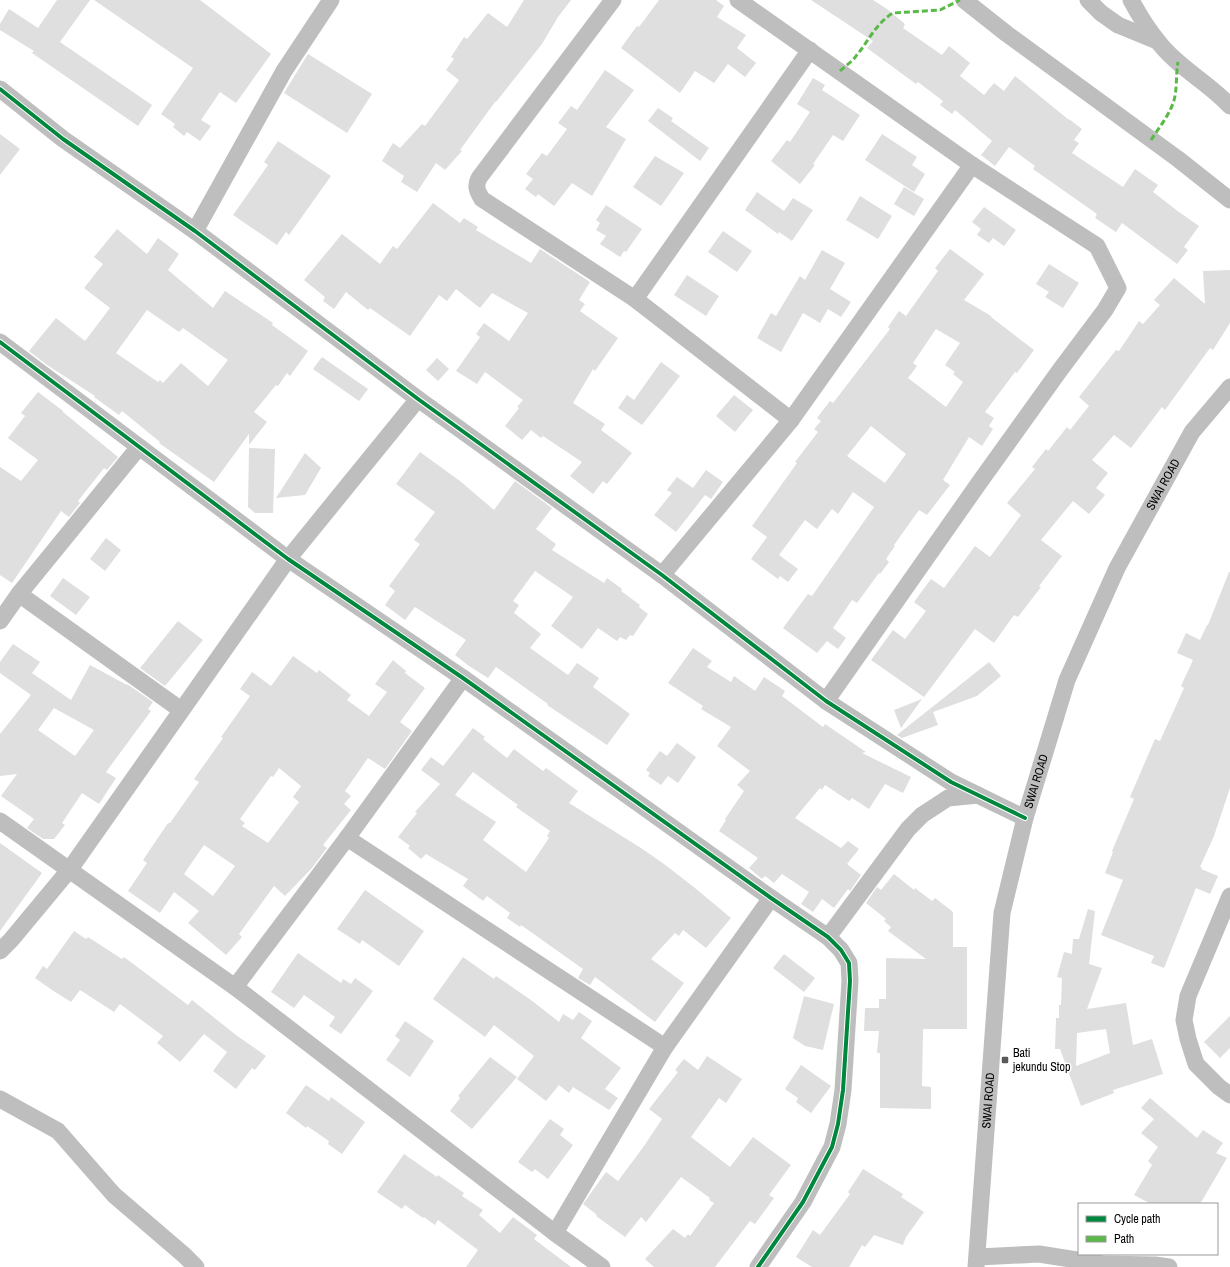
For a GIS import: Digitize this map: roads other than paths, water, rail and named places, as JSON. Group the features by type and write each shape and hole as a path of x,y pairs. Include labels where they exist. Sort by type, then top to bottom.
{"street":[{"path":"195,231 284,71 331,0"},
{"path":"613,0 479,178 477,190 482,199 635,299 791,420"},
{"path":"738,0 972,165 1097,246 1118,288 1105,310 984,476 826,701"},
{"path":"964,0 1007,34 1178,159 1230,200"},
{"path":"1088,0 1118,25 1158,41"},
{"path":"1130,0 1158,41 1178,62 1230,106"},
{"path":"635,299 810,50"},
{"path":"0,89 63,139 195,231 418,399 662,575 826,701 951,782 1025,818"},
{"path":"662,575 791,420 972,165"},
{"path":"0,342 288,559 463,678 828,937 841,950 849,963 850,981 843,1090 838,1124 832,1147 803,1202 758,1267"},
{"name":"SWAI ROAD","path":"977,1262 1002,913 1025,818 1067,680 1117,568 1192,432 1230,387"},
{"path":"0,951 11,940 70,869 288,559 418,399"},
{"path":"0,620 19,594 139,447"},
{"path":"19,594 181,710"},
{"path":"235,987 347,838 463,678"},
{"path":"828,937 908,829 922,815 948,798 978,795"},
{"path":"0,821 235,987 602,1267"},
{"path":"347,838 665,1047"},
{"path":"1230,896 1188,996 1184,1020 1196,1064 1219,1088 1230,1095"},
{"path":"556,1233 665,1047 771,898"},
{"path":"0,1099 58,1131 114,1195 196,1267"},
{"path":"977,1262 1039,1254 1102,1264 1155,1265 1169,1267"}],"place":[{"name":"Bati jekundu Stop","path":"1005,1060"}]}
